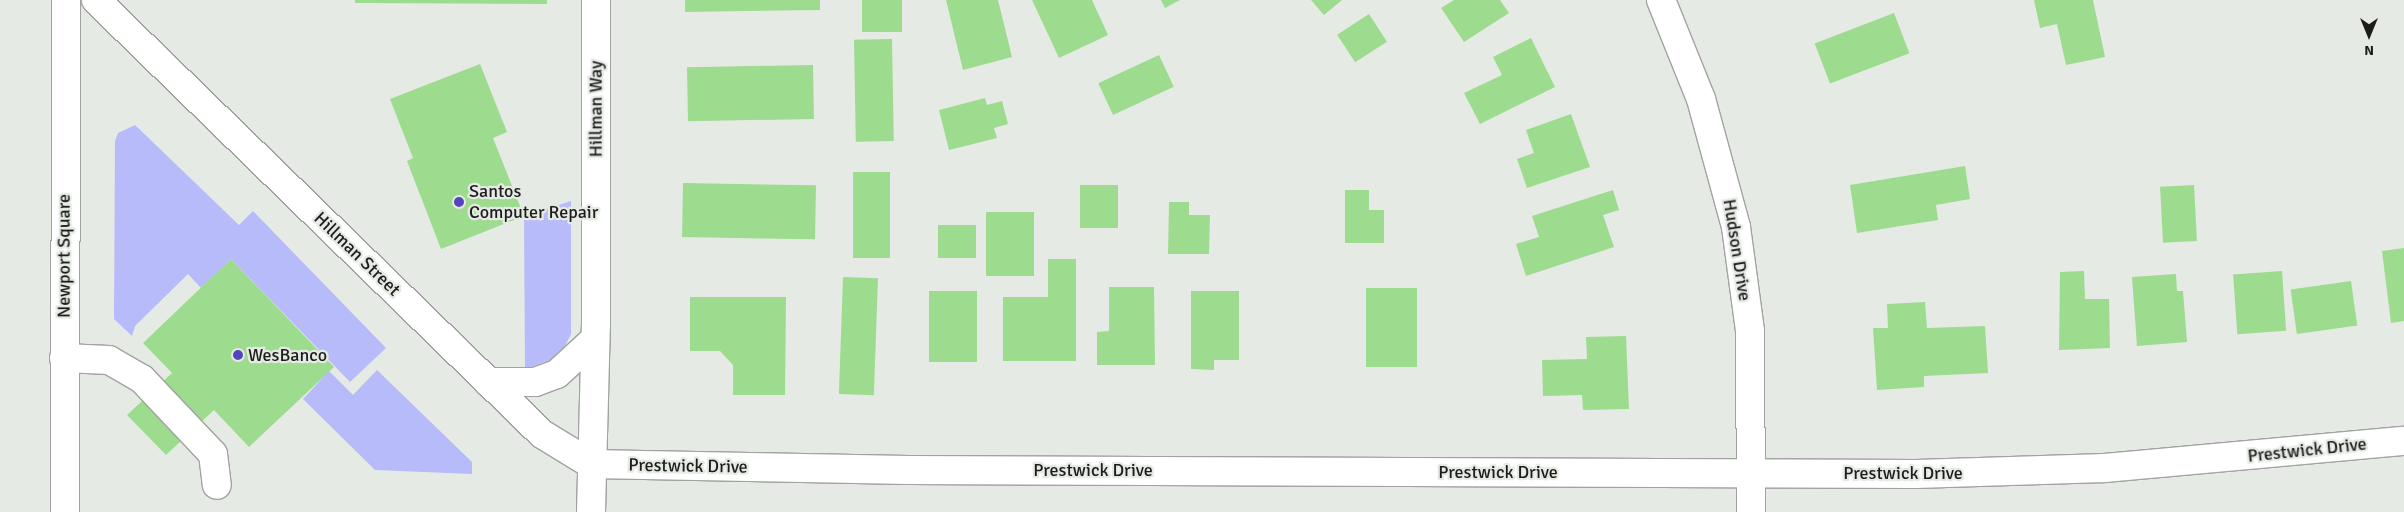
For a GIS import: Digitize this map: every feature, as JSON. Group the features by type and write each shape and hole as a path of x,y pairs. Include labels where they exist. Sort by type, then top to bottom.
{"street":[{"name":"Newport Square","path":"64,512 66,0"},
{"name":"Hillman Street","path":"96,0 542,434 591,464"},
{"name":"Hillman Way","path":"591,464 596,339 596,0"},
{"name":"Hudson Drive","path":"1666,1 1701,99 1736,227 1750,331 1751,512"},
{"path":"488,382 535,382 556,374 596,339"},
{"path":"64,358 109,360 142,379 213,454 217,485"},
{"name":"Prestwick Drive","path":"591,464 908,470 1916,474 2105,468 2404,441"},
{"path":"591,464 591,512"}],"shaded area":[{"path":"135,125 239,225 253,211 386,348 350,382 231,259 201,288 188,274 135,326 132,336 114,319 115,141 118,133"},
{"path":"571,201 571,334 563,350 550,360 525,369 524,216"},
{"path":"377,370 472,462 472,474 375,470 303,399 329,371 353,395"}],"building":[{"path":"355,0 547,0 547,4 355,3"},
{"path":"685,0 820,0 820,10 685,12"},
{"path":"862,0 902,0 902,32 862,32"},
{"path":"946,0 998,0 1012,57 963,70"},
{"path":"1032,0 1092,0 1108,35 1059,58"},
{"path":"1161,0 1180,0 1165,8"},
{"path":"1311,0 1342,0 1324,15"},
{"path":"1454,0 1500,0 1509,13 1464,42 1441,8"},
{"path":"2034,0 2093,0 2105,57 2066,65 2057,24 2040,28"},
{"path":"1894,13 1909,53 1830,84 1815,43"},
{"path":"1369,14 1387,42 1355,62 1337,35"},
{"path":"1531,38 1555,87 1480,124 1464,93 1502,75 1493,57"},
{"path":"892,39 894,141 856,142 854,40"},
{"path":"1159,55 1174,87 1113,115 1098,83"},
{"path":"480,64 507,132 493,138 524,216 441,249 407,161 413,158 390,99"},
{"path":"813,65 814,119 688,121 687,67"},
{"path":"985,98 987,105 1002,101 1008,124 994,128 997,138 949,150 939,110"},
{"path":"1571,114 1590,167 1527,188 1517,159 1534,153 1526,130"},
{"path":"1965,166 1970,199 1936,205 1938,220 1857,233 1850,185"},
{"path":"853,172 890,172 890,258 853,258"},
{"path":"683,183 816,185 815,239 682,237"},
{"path":"1080,185 1118,185 1118,228 1080,228"},
{"path":"2194,185 2197,241 2163,243 2160,187"},
{"path":"1345,190 1369,190 1369,210 1384,210 1384,243 1345,243"},
{"path":"1613,190 1619,210 1603,215 1614,247 1526,276 1516,244 1539,237 1532,216"},
{"path":"1169,202 1189,202 1189,215 1210,215 1209,254 1168,254"},
{"path":"986,212 1034,212 1034,276 986,276"},
{"path":"938,225 976,225 976,258 938,258"},
{"path":"2404,248 2404,321 2391,323 2382,251"},
{"name":"WesBanco","path":"231,259 334,367 249,447 214,410 166,455 127,415 172,373 143,343"},
{"path":"1048,259 1076,259 1076,361 1003,361 1003,297 1048,297"},
{"path":"2084,271 2085,299 2109,299 2110,348 2059,350 2060,272"},
{"path":"2282,271 2286,331 2237,334 2233,274"},
{"path":"2176,274 2177,291 2183,291 2187,342 2137,346 2132,277"},
{"path":"843,277 878,278 874,395 839,394"},
{"path":"2351,281 2357,326 2297,334 2291,289"},
{"path":"1109,287 1154,287 1155,365 1097,365 1097,332 1109,331"},
{"path":"1366,288 1417,288 1417,367 1366,367"},
{"path":"929,291 977,291 977,362 929,362"},
{"path":"1191,291 1239,291 1239,360 1214,360 1214,370 1191,369"},
{"path":"690,297 786,297 785,395 733,395 733,365 720,351 690,351"},
{"path":"1925,302 1927,328 1985,326 1988,373 1924,376 1924,387 1877,390 1873,328 1888,328 1887,304"},
{"path":"1626,336 1629,409 1583,410 1582,395 1543,396 1542,360 1587,359 1586,337"}],"place":[{"name":"Santos Computer Repair","path":"459,202"},
{"name":"WesBanco","path":"238,355"}]}
